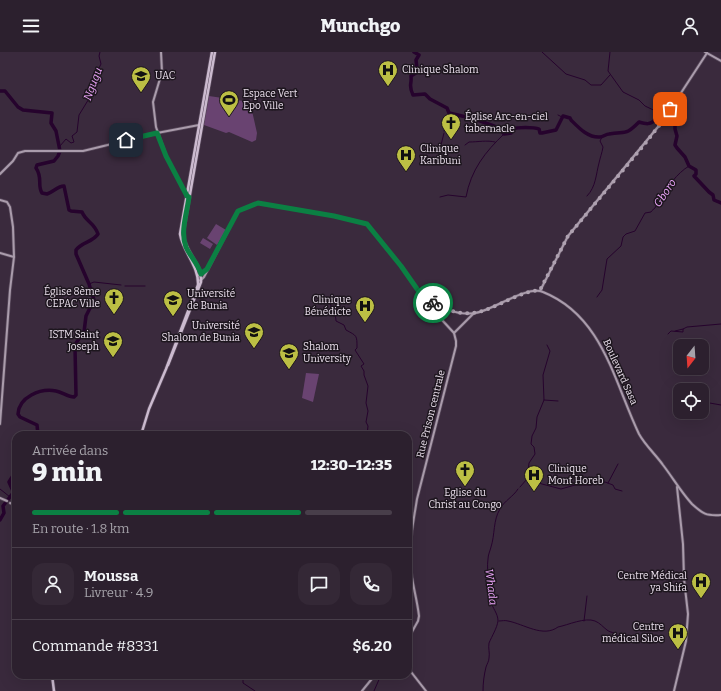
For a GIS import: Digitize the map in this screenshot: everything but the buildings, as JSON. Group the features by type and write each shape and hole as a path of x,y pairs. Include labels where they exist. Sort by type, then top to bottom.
{"main road":[{"path":"142,431 149,408 170,362 200,286 198,267 187,248 183,234 200,125 214,52"},
{"path":"52,679 54,691"}],"street":[{"path":"161,52 162,72 153,102 157,133 166,156 188,197"},
{"path":"425,299 450,310 474,313 485,310 526,292 540,290 568,236 665,118 706,52 721,61"},
{"path":"0,174 13,161 18,153 25,151 83,151 157,133 200,125"},
{"path":"0,200 7,202 10,207 13,227 14,257 0,424"},
{"path":"200,280 238,211 258,203 367,224 401,266 430,307 454,333 474,313"},
{"path":"0,253 14,257"},
{"path":"199,275 207,269"},
{"name":"Boulevard Sasa","path":"540,290 565,304 587,324 614,372 640,436 663,465 677,486 690,502 702,513 710,516 721,515"},
{"name":"Rue Prison centrale","path":"412,539 414,519 456,346 454,333"},
{"path":"674,691 686,641 688,614 677,486"},
{"path":"0,498 6,500"},
{"name":"Rue Prison centrale","path":"412,578 419,616 412,632"},
{"path":"412,673 426,691"},
{"path":"362,691 372,679"}],"shaded area":[{"name":"Espace Vert Epo Ville","path":"209,96 250,102 257,133 256,140 252,142 229,132 226,133 204,125 203,123"},
{"path":"216,224 226,230 217,245 207,238"},
{"path":"203,238 213,244 210,249 200,243"},
{"path":"306,373 319,374 313,402 302,398"}],"waterway":[{"name":"Ngugu","path":"60,146 66,139 71,143 74,142 72,136 77,132 79,115 90,97 95,76 101,64 99,56 100,52"},
{"path":"414,52 419,55 416,60 416,73 411,76 410,87 413,95 425,94 430,99 447,108 449,113 475,119 499,128 504,134 511,133 512,129 518,128 537,128 539,129 540,133 556,130 563,116 570,118 584,132 596,137 626,132 639,122 648,124 655,120 665,121"},
{"path":"542,52 566,74 585,80 591,85 601,85 610,75"},
{"path":"610,52 608,71 623,92 639,100 645,106 664,115 662,120"},
{"path":"0,91 5,91 18,107 23,110 52,113 51,123 56,131 60,151 54,161 37,165 36,168 39,175 42,193 47,194 64,186 69,210 82,212 98,234 96,237 81,245 76,250 76,254 94,300 86,316 84,332 76,343 75,347 76,395 72,397 50,390 37,392 26,398 19,408 18,414 20,417 37,425 38,431"},
{"path":"444,131 449,113"},
{"path":"558,115 562,117"},
{"name":"Gboro","path":"669,122 675,126 677,136 675,145 685,157 689,166 696,170 696,174 694,176 713,195 714,200 721,203"},
{"path":"440,149 444,133"},
{"path":"440,197 448,195 466,197 468,187 475,170 485,155 504,134"},
{"path":"587,196 592,189 595,180 603,147 600,141 602,137"},
{"path":"465,145 469,142 495,142"},
{"name":"Gboro","path":"597,297 602,290 607,259 621,246 623,237 626,234 635,231 645,213 651,212 655,208 658,200 672,181 689,166"},
{"path":"89,284 94,282 121,285"},
{"path":"125,286 145,286"},
{"path":"328,298 336,321 344,325 346,330 356,336 357,348 355,350 364,364 361,366 368,386 366,403 368,411 366,422 368,426 367,431"},
{"path":"668,334 671,331 683,332 683,329 687,327 721,324"},
{"path":"675,331 683,329"},
{"name":"Whada","path":"520,487 527,479 529,463 535,454 534,447 531,444 532,436 536,428 537,417 544,400 543,375 550,351 547,345"},
{"path":"544,400 558,401"},
{"path":"709,403 721,405"},
{"path":"608,483 618,464"},
{"path":"12,477 9,482 12,489"},
{"path":"527,479 561,489 575,485 591,485 605,482 613,485 615,489 622,491"},
{"path":"0,489 10,497"},
{"name":"Whada","path":"483,691 483,682 489,659 489,643 498,621 491,601 488,556 498,513 504,503 518,489"},
{"path":"0,520 4,513 3,506 12,494"},
{"path":"584,621 587,596"},
{"path":"499,621 507,621 540,631 546,631 576,622 591,620 595,621 609,631 616,633 619,638"},
{"path":"243,679 243,683 255,691"},
{"path":"374,691 379,679"}],"way so far":[{"path":"433,303 445,309 456,312 474,313 485,310 526,292 540,290 564,241 644,145 665,118 670,109"}],"place":[{"name":"Clinique Shalom","path":"388,87"},
{"name":"UAC","path":"141,93"},
{"name":"Espace Vert Epo Ville","path":"229,117"},
{"name":"Église Arc-en-ciel tabernacle","path":"451,140"},
{"name":"Clinique Karibuni","path":"406,172"},
{"name":"Église 8ème CEPAC Ville","path":"114,315"},
{"name":"Université de Bunia","path":"173,317"},
{"name":"Clinique Bénédicte","path":"365,323"},
{"name":"Université Shalom de Bunia","path":"254,349"},
{"name":"ISTM Saint Joseph","path":"113,358"},
{"name":"Shalom University","path":"289,370"},
{"name":"Eglise du Christ au Congo","path":"465,487"},
{"name":"Clinique Mont Horeb","path":"534,492"},
{"name":"Centre Médical ya Shifa","path":"701,599"},
{"name":"Centre médical Siloe","path":"678,650"}],"route":[{"path":"126,140 157,133 166,156 187,196 189,197 183,234 184,241 201,274 207,269 238,211 258,203 334,216 367,224 380,238 422,296 433,303"}]}
